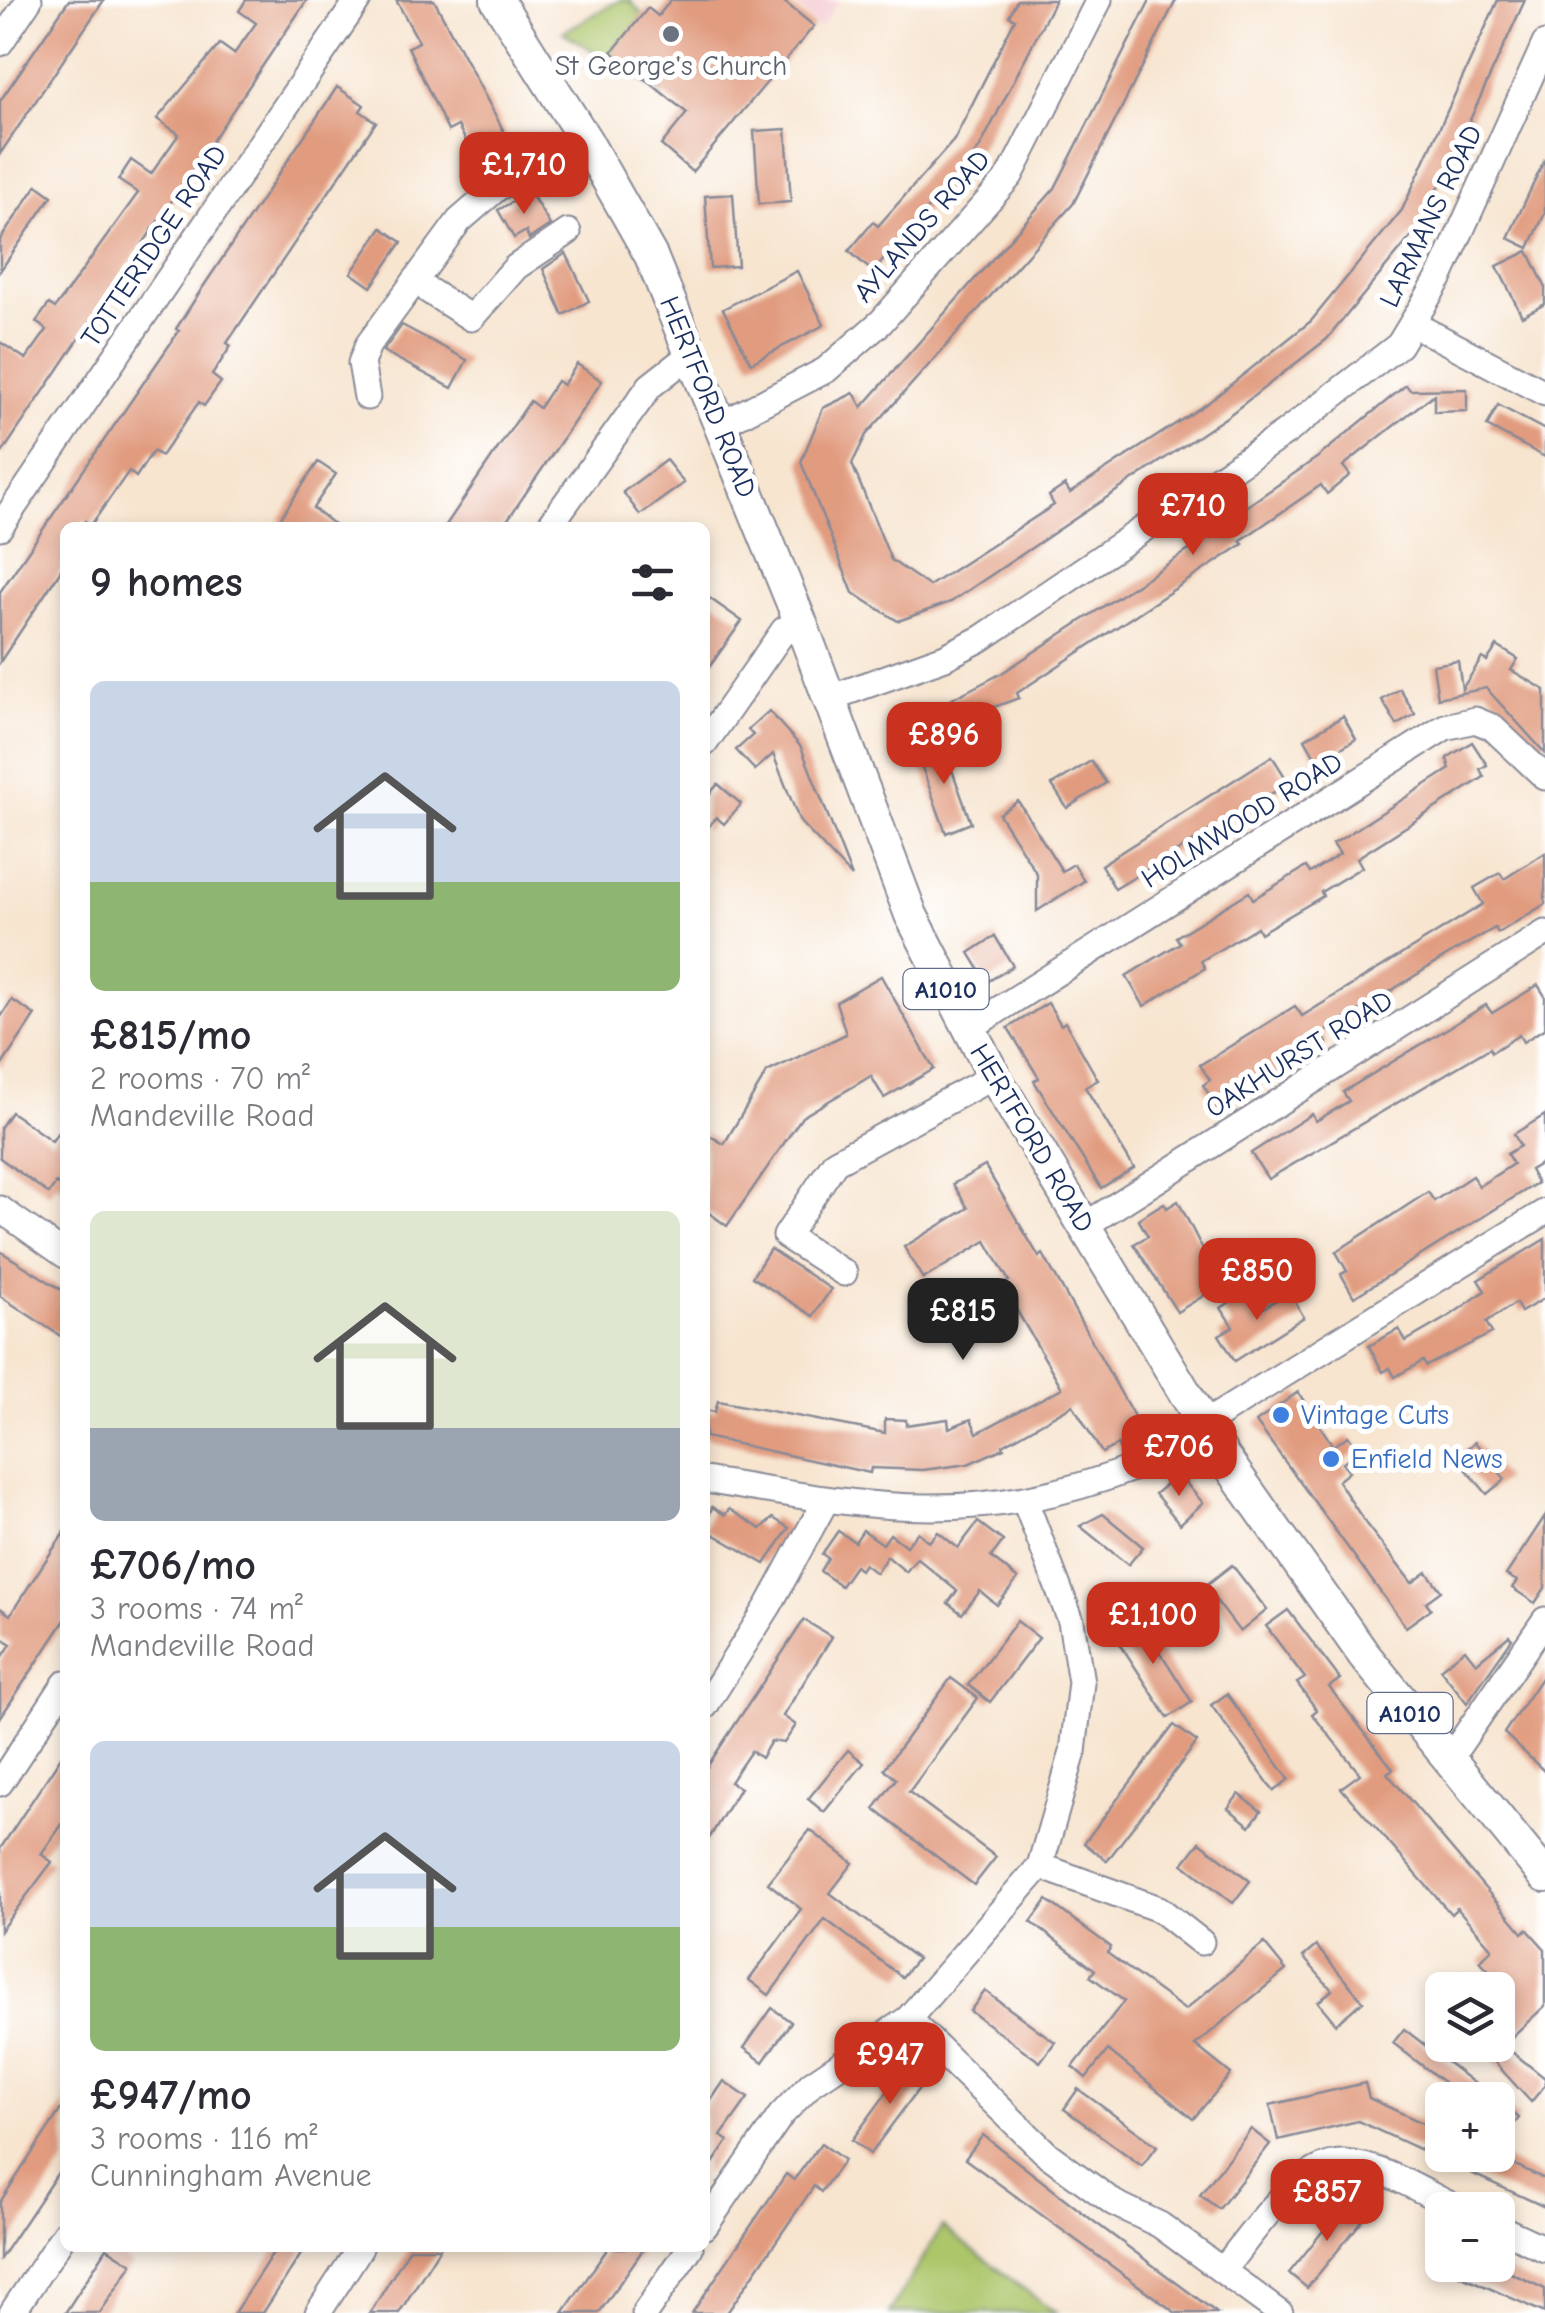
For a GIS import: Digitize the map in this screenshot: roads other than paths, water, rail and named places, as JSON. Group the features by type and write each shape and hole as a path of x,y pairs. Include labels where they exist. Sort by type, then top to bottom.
{"main road":[{"name":"HERTFORD ROAD","path":"497,0 586,141 651,256 800,621 911,915 994,1076 1203,1425 1364,1655 1545,1876"}],"street":[{"path":"0,43 29,0"},
{"name":"TOTTERIDGE ROAD","path":"0,527 358,0"},
{"name":"AYLANDS ROAD","path":"720,424 826,370 881,322 1010,176 1099,0"},
{"name":"LARMANS ROAD","path":"830,698 946,657 982,638 1285,433 1399,345 1440,276 1545,44"},
{"path":"367,398 361,363 368,345 459,221 498,188 586,141"},
{"path":"429,291 471,318 516,267 568,232"},
{"path":"1413,324 1545,392"},
{"path":"552,522 650,386 691,354"},
{"path":"710,736 778,638 800,621"},
{"name":"HOLMWOOD ROAD","path":"968,1029 1445,727 1475,720 1492,727 1545,777"},
{"name":"OAKHURST ROAD","path":"1084,1226 1545,934"},
{"path":"844,1274 786,1236 835,1162 994,1076"},
{"path":"0,1209 60,1251"},
{"path":"710,1481 882,1509 1025,1501 1074,1490 1133,1468 1545,1212"},
{"path":"710,1698 769,1605 826,1500"},
{"path":"710,2219 781,2115 804,2092 908,2019 1040,1866 1073,1752 1081,1682 1070,1621 1025,1501"},
{"path":"1448,1762 1545,1620"},
{"path":"0,1783 60,1692"},
{"path":"1040,1866 1159,1909 1201,1942"},
{"path":"908,2019 1047,2154 1114,2203 1160,2225 1280,2313"},
{"path":"1223,2270 1285,2194 1314,2172 1341,2163 1374,2170 1425,2194"},
{"path":"1515,2235 1545,2249"},
{"path":"12,2313 60,2240"},
{"path":"318,2313 357,2252"},
{"path":"646,2313 687,2252"}],"place":[{"name":"St George's Church","path":"671,34"},
{"name":"Vintage Cuts","path":"1281,1415"},
{"name":"Enfield News","path":"1331,1459"}]}
